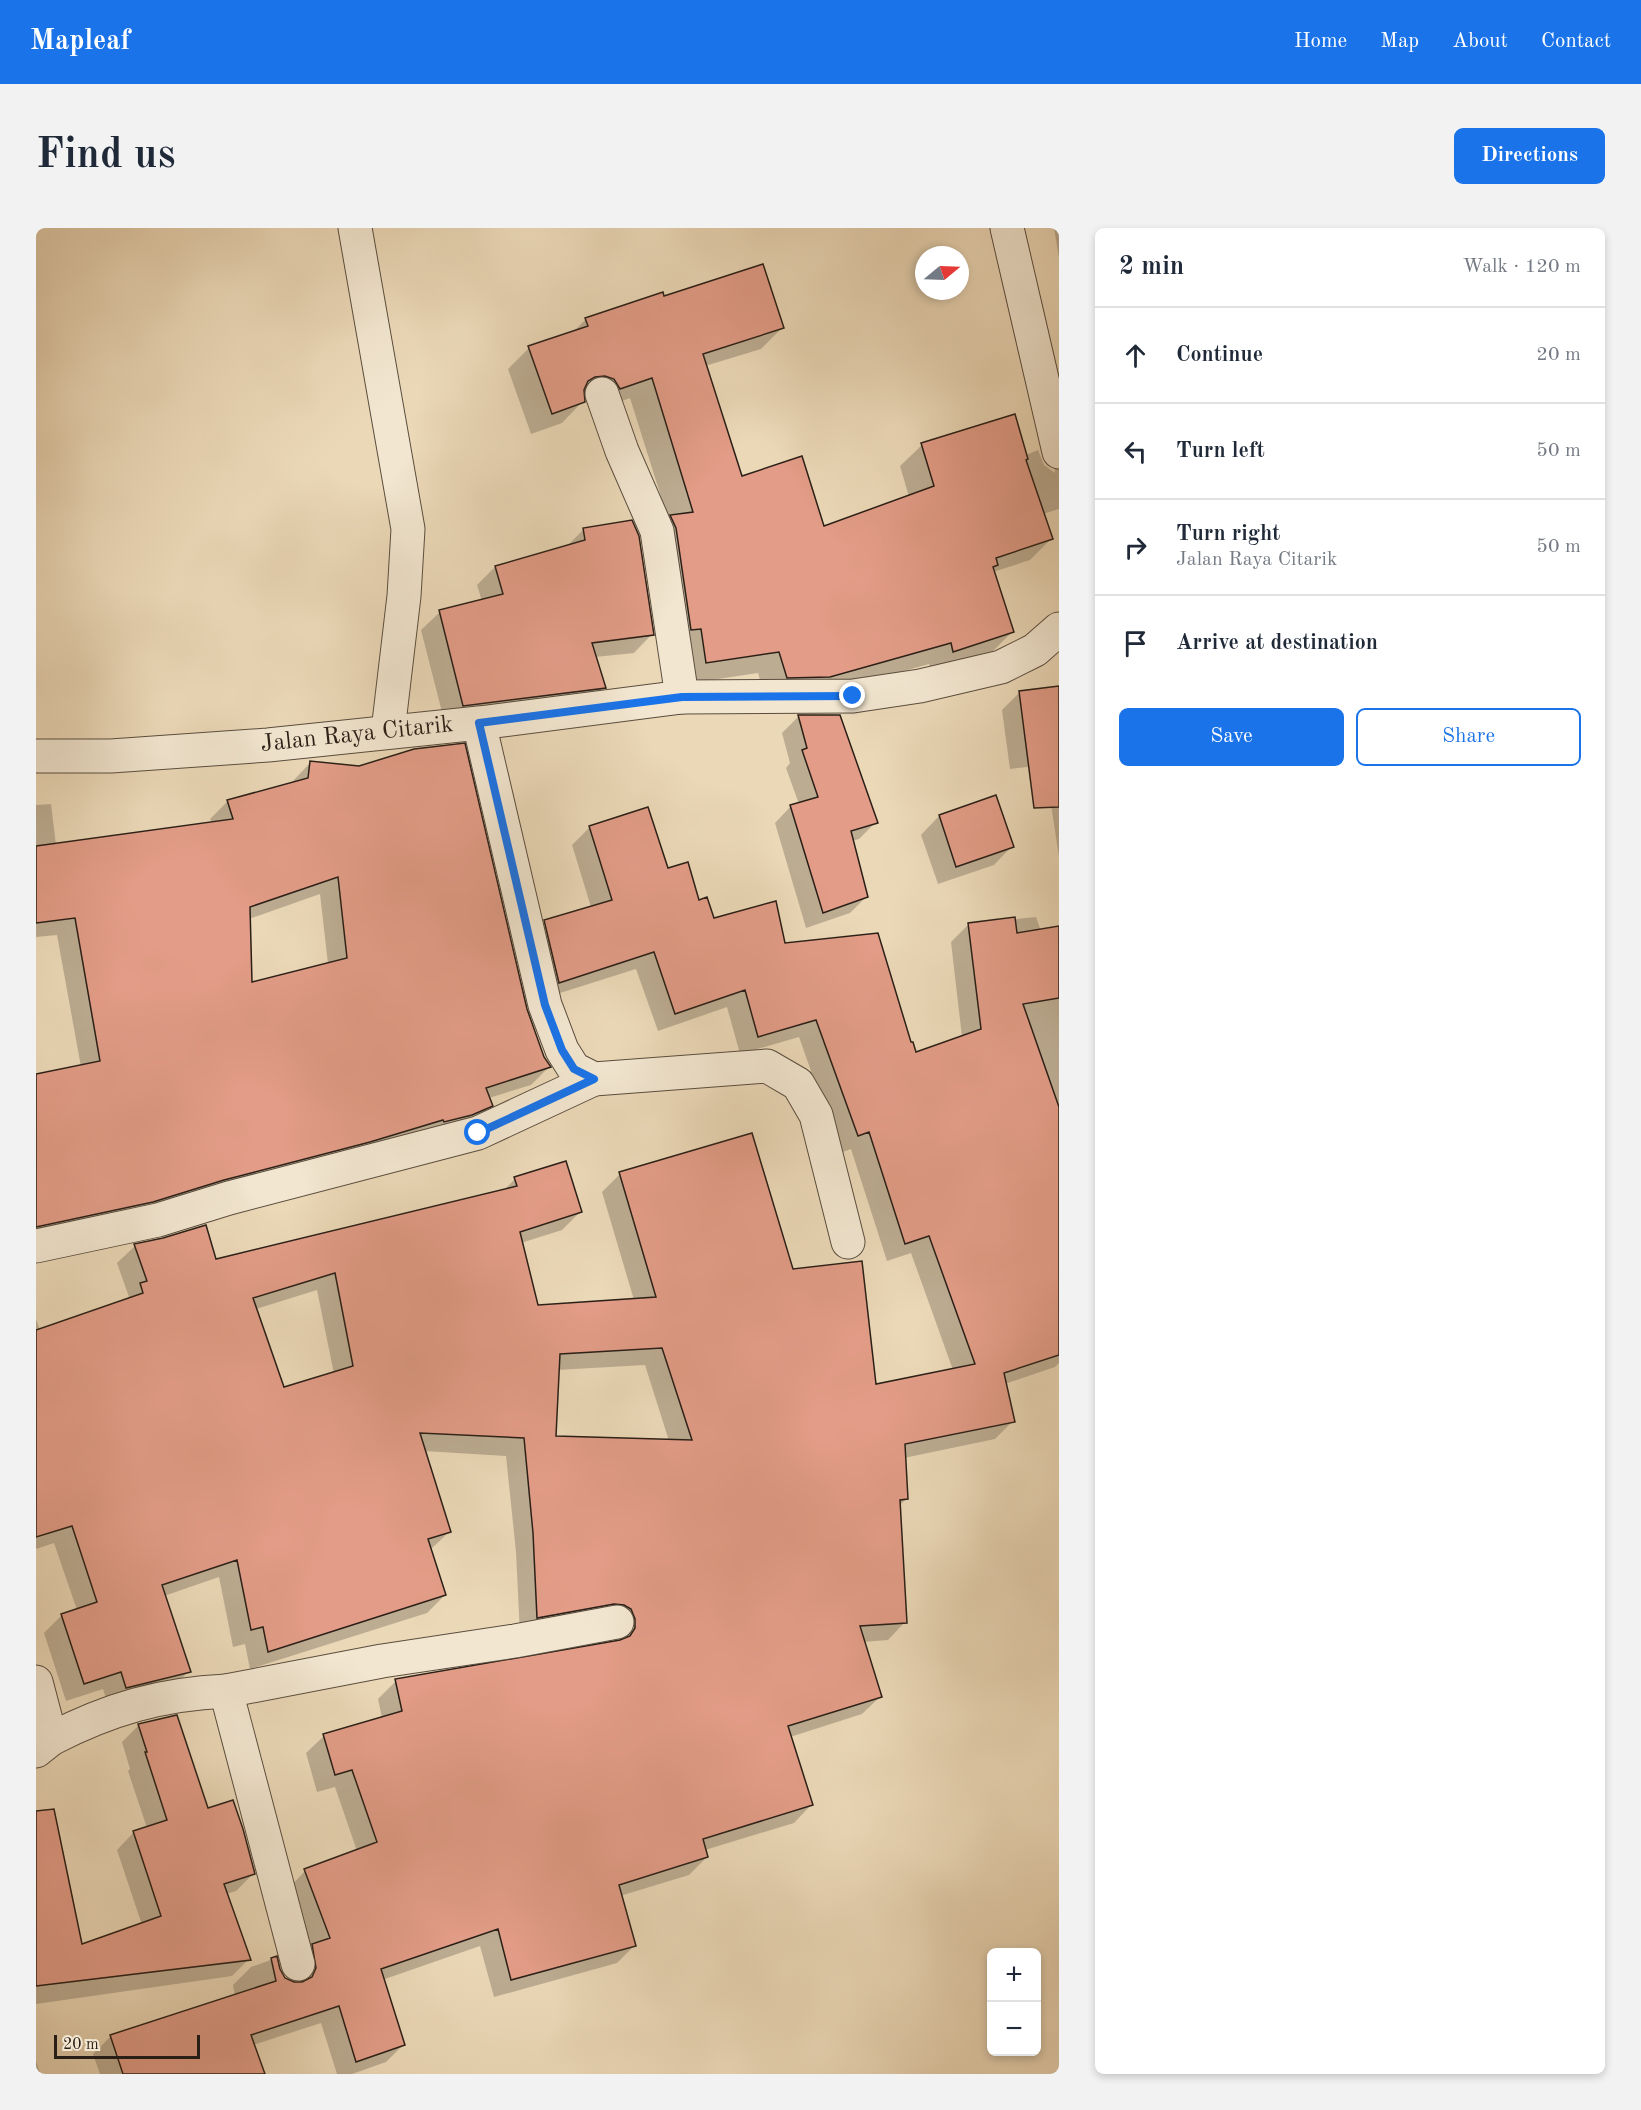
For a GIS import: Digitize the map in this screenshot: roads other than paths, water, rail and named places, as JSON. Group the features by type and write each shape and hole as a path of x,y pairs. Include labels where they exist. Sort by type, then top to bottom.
{"street":[{"path":"355,228 408,530 404,596 388,731"},
{"path":"1007,228 1059,452"},
{"path":"602,394 622,451 657,531 682,697"},
{"name":"Jalan Raya Citarik","path":"36,756 111,756 268,745 479,723 682,697 853,696 920,686 1001,667 1035,650 1059,629"},
{"path":"479,723 545,1005 562,1050 574,1069 594,1079"},
{"path":"36,1246 158,1220 229,1198 478,1133 594,1079 767,1066 798,1084 816,1115 848,1242"},
{"path":"36,1682 44,1745 93,1719 128,1706 201,1692 226,1691 382,1661 515,1641 617,1622"},
{"path":"226,1691 298,1964"}]}
